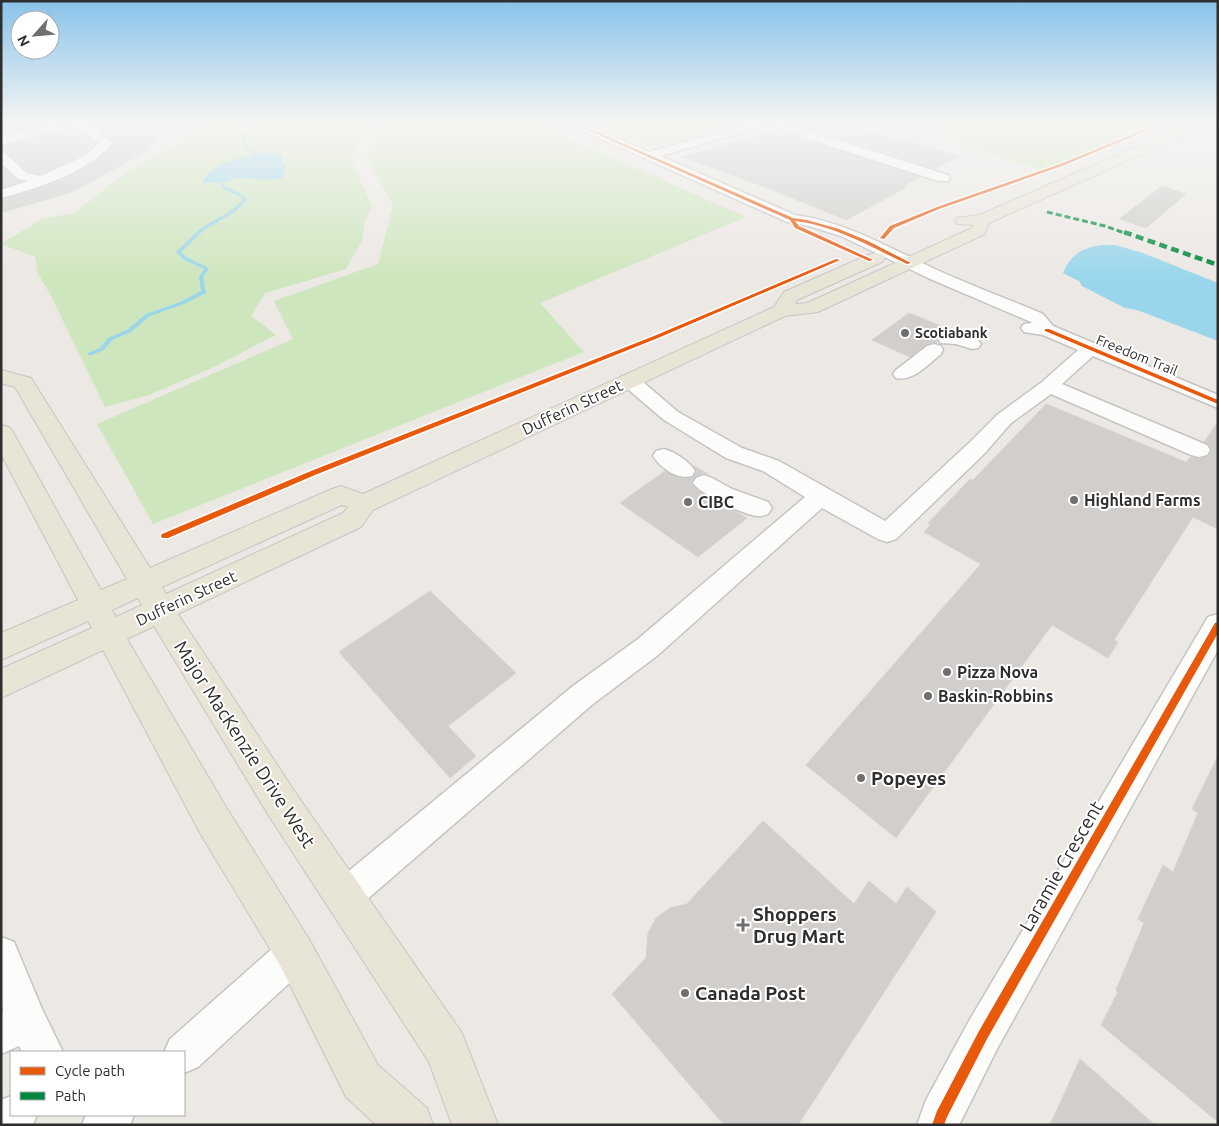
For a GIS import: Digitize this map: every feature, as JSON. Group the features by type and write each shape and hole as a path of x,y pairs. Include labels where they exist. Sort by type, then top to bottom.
{"main road":[{"name":"Dufferin Street","path":"949,225 958,222 982,220 1082,176"},
{"name":"Dufferin Street","path":"1,684 102,619 152,596 352,520 364,504 781,311 811,308 901,267 979,231 982,220"},
{"name":"Dufferin Street","path":"781,311 790,296 905,245"},
{"name":"Major MacKenzie Drive West","path":"1,376 23,383 152,596 282,804 446,1050 475,1125"},
{"path":"1,432 213,820 294,953 362,1081 410,1125"},
{"name":"Dufferin Street","path":"1,647 102,619"}],"street":[{"path":"23,176 43,180"},
{"path":"1,194 52,176"},
{"name":"Freedom Trail","path":"692,176 792,219 797,227 879,256 1020,326 1047,330 1218,402"},
{"path":"935,176 943,178"},
{"path":"903,374 949,338 958,338 972,344"},
{"path":"629,380 679,421 734,454 771,466 887,533 977,448 1004,419 1049,386 1090,349"},
{"path":"1049,386 1199,450"},
{"path":"664,456 684,471"},
{"path":"704,483 724,495 760,508"},
{"path":"345,896 583,695 648,647 821,496"},
{"name":"Laramie Crescent","path":"938,1125 941,1114 983,1035 1218,625"},
{"path":"185,1052 294,953"},
{"path":"1,956 13,1026 42,1051"},
{"path":"1,1123 14,1116"},
{"path":"103,1125 112,1116"}],"green space":[{"path":"122,176 358,176 372,206 365,222 362,241 346,269 265,293 251,316 276,335 214,367 149,395 105,407 49,292 38,274 35,257 1,244 41,219 74,213"},
{"path":"377,176 653,176 746,217 540,303 584,352 153,524 97,424 293,339 274,301 378,264 393,205"}],"water":[{"path":"207,176 283,176 283,178 267,180 236,179 221,184 217,182 202,183"},
{"path":"1101,245 1115,245 1143,253 1218,283 1218,341 1137,310 1125,308 1082,286 1079,281 1063,273 1077,253"}],"building":[{"path":"1,176 12,176 21,181 1,188"},
{"path":"70,176 102,176 72,192 1,213 1,200"},
{"path":"733,176 920,177 903,186 907,187 846,220"},
{"path":"1162,186 1186,194 1146,228 1119,219"},
{"path":"909,313 951,330 940,334 936,343 926,345 910,357 872,340"},
{"path":"1046,404 1186,462 1191,457 1199,459 1209,456 1212,449 1204,442 1218,422 1218,529 1193,517 1114,640 1118,642 1108,658 1052,625 896,838 806,765 981,564 924,532 931,524 928,523 970,479 973,480"},
{"path":"694,466 708,474 703,473 694,477 691,483 696,489 747,518 698,557 620,503 665,471 680,478 692,478 697,472"},
{"path":"430,591 516,673 448,726 476,756 450,778 339,652"},
{"path":"1218,756 1218,1122 1101,1025 1118,992 1116,990 1144,923 1138,919 1163,865 1173,872 1198,813 1192,809"},
{"path":"763,821 854,904 869,881 896,904 907,887 936,912 798,1125 724,1125 612,994 646,958 648,933 656,918 670,908 687,904"},
{"path":"1080,1059 1155,1125 1050,1125"}],"waterway":[{"path":"90,354 102,349 110,339 129,331 148,315 182,303 204,292 201,277 207,269 185,259 178,252 203,229 233,211 245,200 243,196 224,188 221,184"}],"marked path":[{"path":"1047,212 1105,226 1218,265"}],"cycle path":[{"path":"693,176 792,219 822,225 867,242 909,263"},
{"path":"882,238 892,227 938,208 1031,176"},
{"path":"792,219 797,227 871,260"},
{"path":"165,536 313,473 656,337 838,260"},
{"path":"1047,330 1218,402"},
{"path":"938,1125 941,1115 983,1035 1218,625"}],"place":[{"name":"Scotiabank","path":"905,333"},
{"name":"Highland Farms","path":"1074,500"},
{"name":"CIBC","path":"688,502"},
{"name":"Pizza Nova","path":"947,672"},
{"name":"Baskin-Robbins","path":"928,696"},
{"name":"Popeyes","path":"861,778"},
{"name":"Shoppers Drug Mart","path":"743,925"},
{"name":"Canada Post","path":"685,993"}]}
